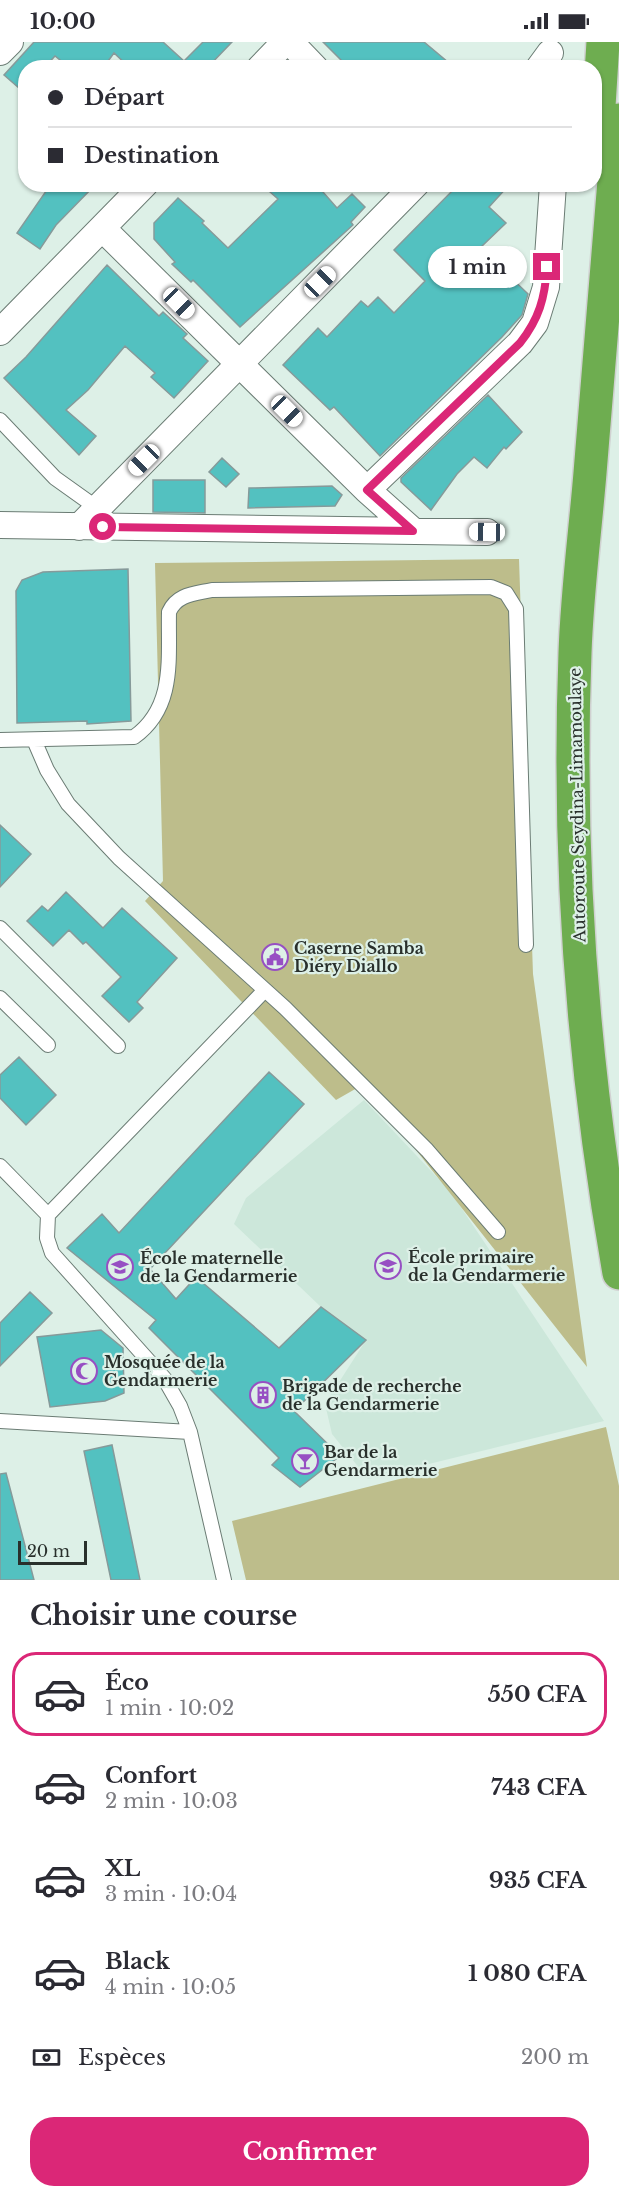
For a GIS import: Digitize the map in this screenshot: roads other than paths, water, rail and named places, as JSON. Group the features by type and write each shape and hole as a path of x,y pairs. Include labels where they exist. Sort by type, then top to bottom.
{"highway":[{"path":"602,60 603,42"},
{"name":"Autoroute Seydina-Limamoulaye","path":"619,120 575,651 573,755 578,928 594,1111 619,1273"},
{"path":"575,651 580,439 594,192"}],"street":[{"path":"0,52 10,42"},
{"path":"268,60 285,42"},
{"path":"290,42 307,60"},
{"path":"545,60 550,53 552,60"},
{"path":"0,332 137,192"},
{"path":"79,526 408,192"},
{"path":"367,490 520,343 535,324 546,287 552,192"},
{"path":"102,228 367,490 413,531"},
{"path":"0,525 487,532"}],"lane":[{"path":"0,420 55,478 97,508"},
{"path":"0,740 134,737 150,726 167,690 169,612 173,601 184,596 212,590 491,587 506,593 516,609 526,945"},
{"path":"34,740 47,771 68,804 119,858 264,992 285,1008 427,1150 498,1232"},
{"path":"0,928 118,1046"},
{"path":"224,1580 190,1432 180,1406 164,1378 52,1253 47,1238 48,1215 264,992"},
{"path":"0,998 48,1045"},
{"path":"0,1166 48,1215"},
{"path":"0,1420 190,1432"}],"place":[{"name":"Caserne Samba Diéry Diallo","path":"275,957"},
{"name":"École primaire de la Gendarmerie","path":"388,1266"},
{"name":"École maternelle de la Gendarmerie","path":"120,1267"},
{"name":"Mosquée de la Gendarmerie","path":"84,1371"},
{"name":"Brigade de recherche de la Gendarmerie","path":"263,1395"},
{"name":"Bar de la Gendarmerie","path":"305,1461"}]}
